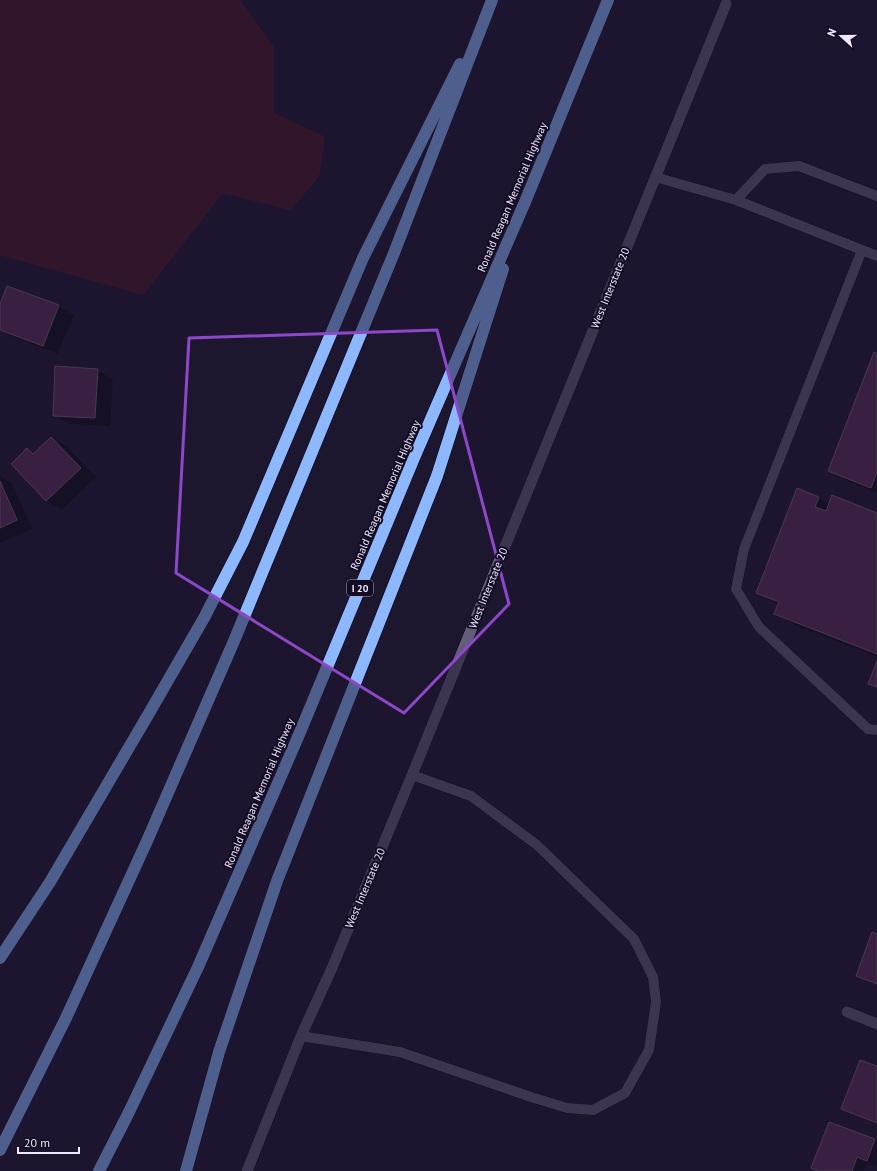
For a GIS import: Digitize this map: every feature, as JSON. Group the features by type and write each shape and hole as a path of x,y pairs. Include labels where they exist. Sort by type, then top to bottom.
{"highway":[{"path":"0,958 50,882 204,618 246,535 363,258 492,0"},
{"path":"0,1150 72,1004 147,841 234,641 394,253 492,0"},
{"name":"Ronald Reagan Memorial Highway","path":"99,1171 129,1112 201,960 298,737 411,465 525,202 608,0"},
{"path":"186,1171 219,1052 277,881 335,732 368,654 400,568 437,476 525,202"}],"street":[{"name":"West Interstate 20","path":"247,1171 301,1036 332,968 412,775 726,4"},
{"path":"847,1012 877,1024"}],"lane":[{"path":"736,200 765,169 799,166 877,196"},
{"path":"656,177 736,200 877,256"},
{"path":"862,250 744,549 736,589 759,627 868,729 877,730"},
{"path":"301,1036 400,1052 567,1108 593,1110 625,1093 649,1050 656,1002 653,976 634,939 537,845 471,796 412,775"}],"highlighted area":[{"path":"437,330 509,604 404,713 176,573 189,338"}],"shaded area":[{"path":"0,0 240,0 274,47 274,113 325,137 319,177 290,210 223,193 143,295 0,255"}],"building":[{"path":"7,286 59,305 43,346 0,330 0,304"},
{"path":"874,352 877,353 877,472 871,488 828,471"},
{"path":"55,366 98,369 95,418 53,416"},
{"path":"51,437 81,468 46,501 11,464 27,448 33,454"},
{"path":"0,481 17,520 0,528"},
{"path":"797,488 819,497 815,507 826,511 832,495 877,513 877,654 774,614 779,602 756,593"},
{"path":"877,661 877,687 868,684"},
{"path":"872,932 877,934 877,984 856,976"},
{"path":"860,1060 877,1066 877,1123 841,1109"},
{"path":"829,1122 875,1139 867,1161 857,1157 852,1171 818,1171 811,1168"}]}
